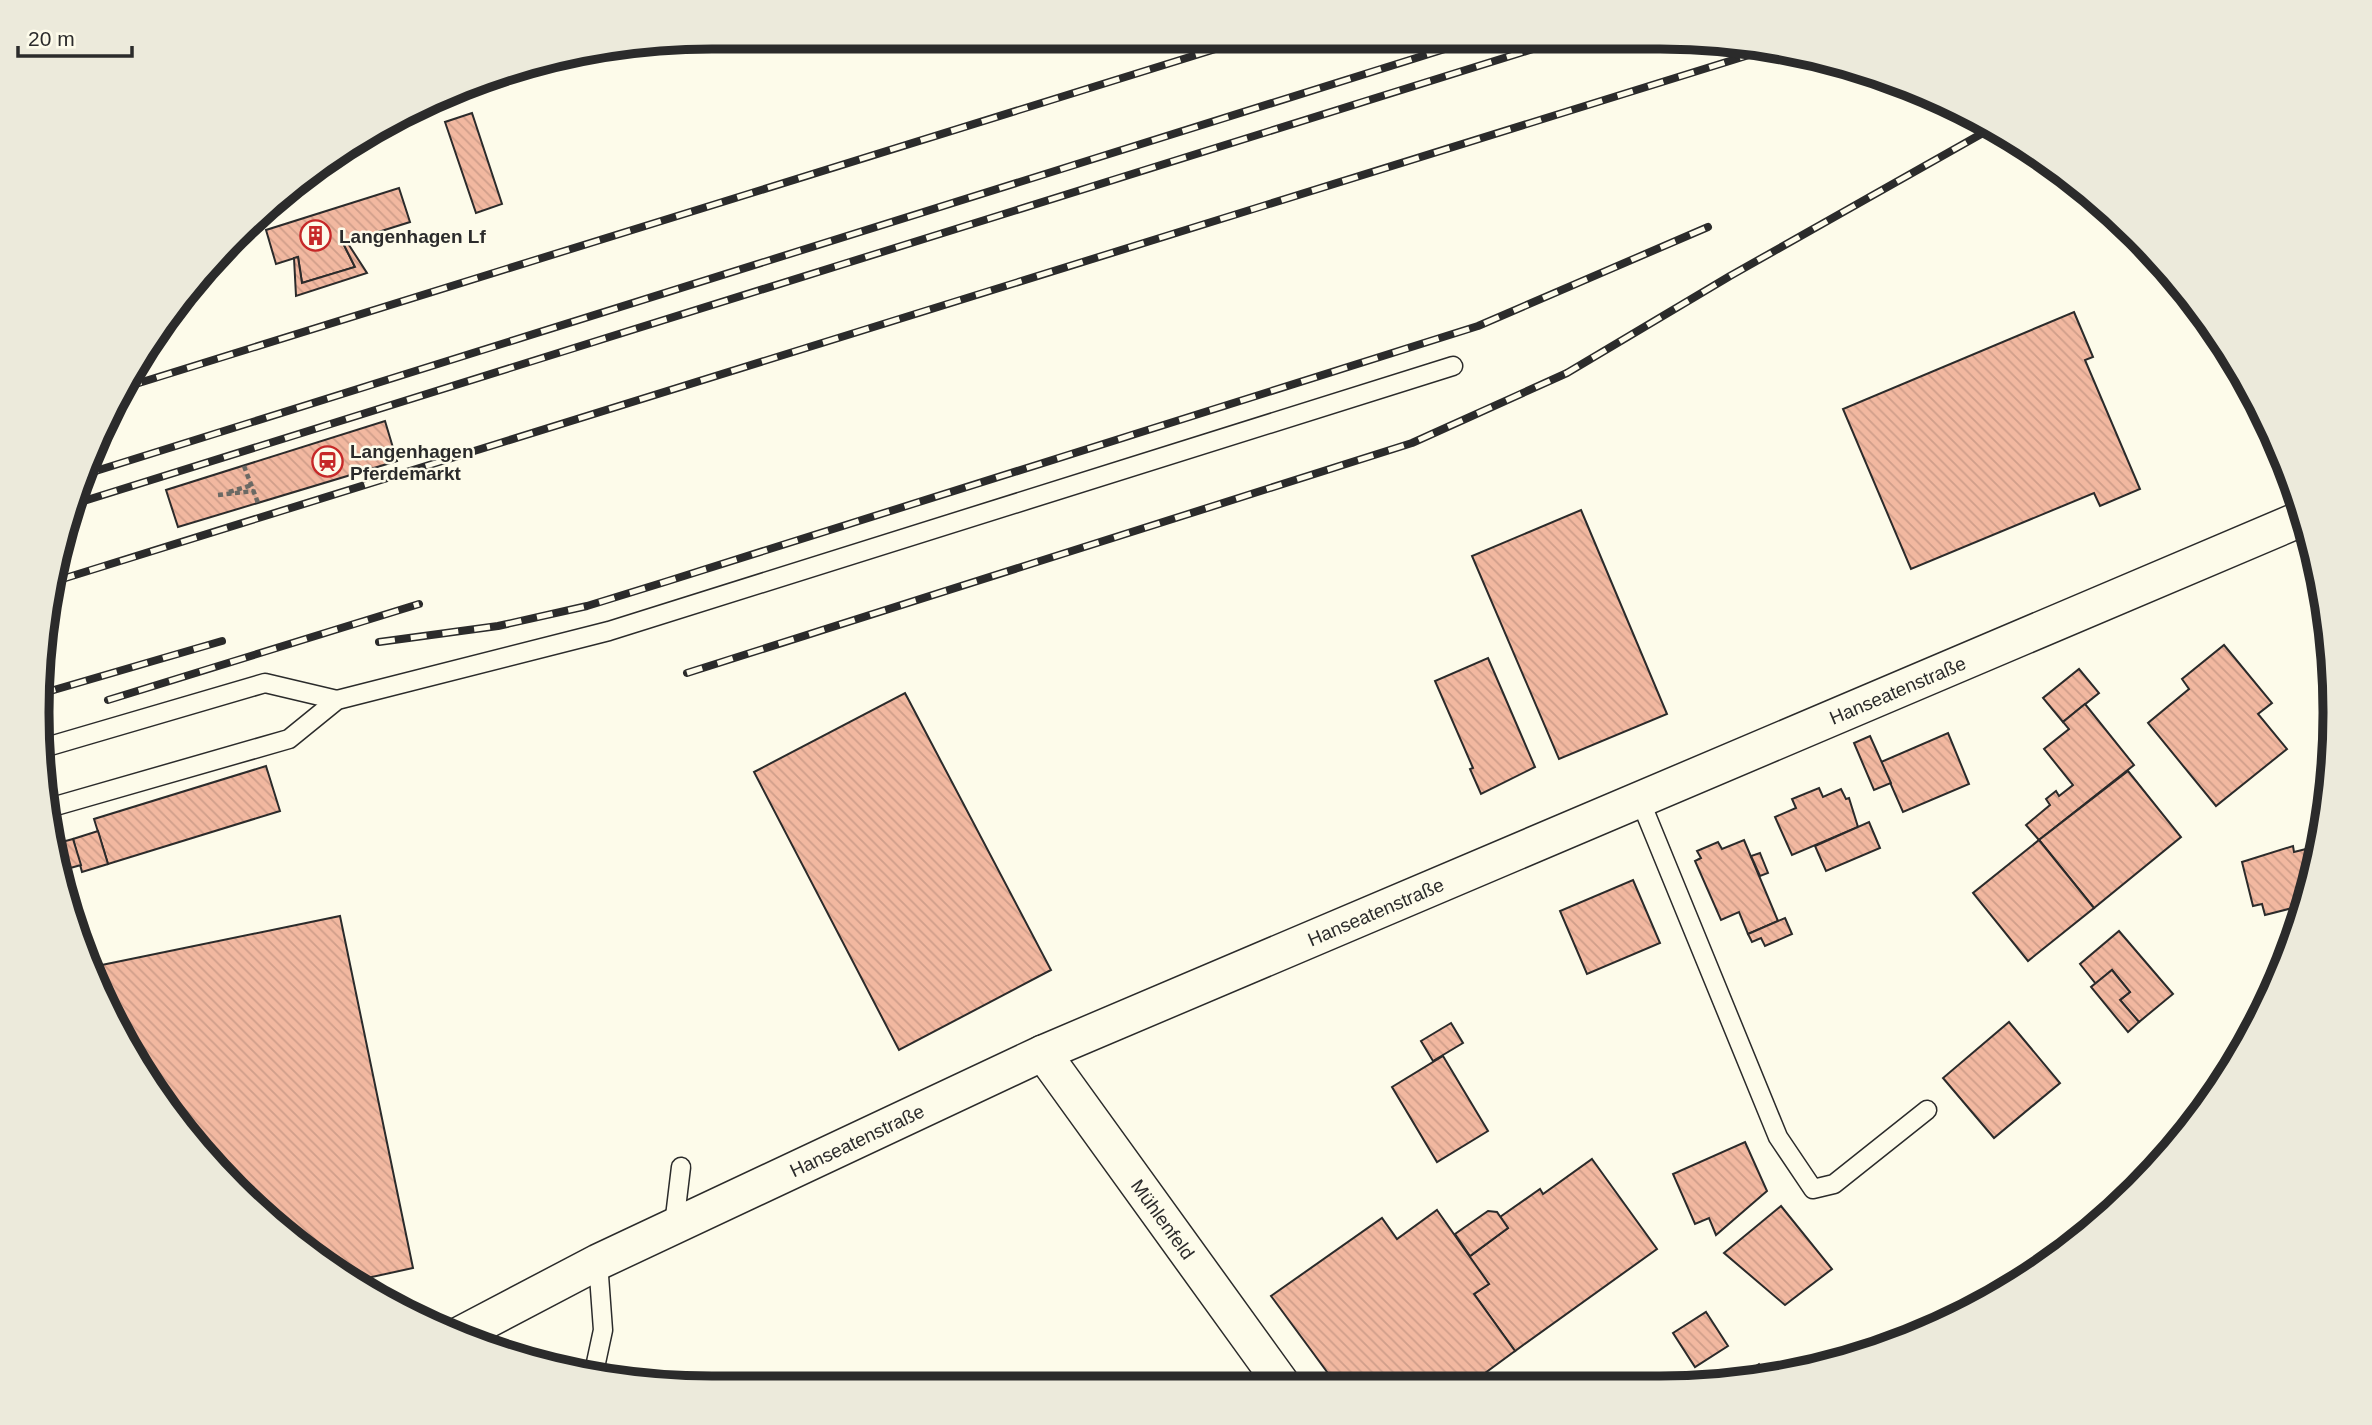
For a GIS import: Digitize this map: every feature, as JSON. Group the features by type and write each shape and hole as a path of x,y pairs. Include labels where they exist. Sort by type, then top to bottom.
{"street":[{"name":"Hanseatenstraße","path":"470,1329 674,1225 1043,1053 2294,522"},
{"name":"Mühlenfeld","path":"1043,1053 1267,1376"}],"lane":[{"path":"56,806 289,739 337,700 609,631 1453,366"},
{"path":"50,746 265,683 337,700"},
{"path":"1640,800 1778,1137 1813,1189 1833,1184 1927,1110"},
{"path":"674,1225 681,1167"},
{"path":"595,1365 603,1330 598,1262"}],"path":[{"path":"244,466 258,503"},
{"path":"253,488 218,495 253,488"}],"building":[{"path":"472,113 502,204 476,213 445,122"},
{"name":"Langenhagen Lf","path":"399,188 410,222 343,243 355,267 302,283 298,257 276,264 266,230"},
{"path":"347,242 367,273 296,296 294,258 298,257 302,283 355,267 343,243"},
{"path":"2074,312 2093,357 2085,360 2140,489 2100,506 2094,493 1911,569 1843,409"},
{"name":"Langenhagen Pferdemarkt","path":"385,421 397,461 178,527 166,490"},
{"path":"1581,510 1667,714 1559,759 1472,556"},
{"path":"2224,645 2272,703 2258,714 2287,749 2216,806 2148,723 2189,689 2182,679"},
{"path":"1488,658 1535,767 1481,794 1470,769 1473,768 1435,681"},
{"path":"2079,669 2099,693 2063,722 2043,698"},
{"path":"905,693 1051,970 899,1050 754,772"},
{"path":"2085,704 2134,765 2039,840 2026,825 2050,805 2046,799 2056,791 2059,796 2073,785 2044,749 2069,729 2063,722"},
{"path":"1948,733 1969,784 1903,812 1881,762"},
{"path":"1870,736 1891,783 1874,790 1854,743"},
{"path":"266,766 280,811 108,864 94,819"},
{"path":"2128,771 2181,837 2094,908 2039,840"},
{"path":"1819,788 1823,797 1841,789 1846,799 1849,798 1858,827 1792,855 1775,817 1796,808 1792,799"},
{"path":"1869,822 1880,848 1826,871 1815,846"},
{"path":"98,831 108,864 82,872 73,839"},
{"path":"73,839 81,865 68,869 62,842"},
{"path":"1744,840 1778,921 1748,934 1739,912 1721,920 1695,861 1701,858 1697,851 1718,842 1722,849"},
{"path":"2039,840 2094,908 2028,961 1973,893"},
{"path":"2293,846 2294,852 2308,848 2293,908 2265,915 2262,904 2253,906 2242,862"},
{"path":"1760,853 1768,873 1760,876 1751,856"},
{"path":"1633,880 1660,943 1587,974 1560,911"},
{"path":"340,916 413,1268 367,1278 309,1239 243,1182 186,1116 161,1081 117,1006 100,965"},
{"path":"1785,918 1792,934 1765,946 1761,938 1752,942 1748,934"},
{"path":"2119,931 2173,994 2139,1022 2120,1000 2130,992 2112,970 2096,984 2080,964"},
{"path":"2112,970 2130,992 2120,1000 2139,1022 2128,1032 2091,987"},
{"path":"2009,1022 2060,1083 1994,1138 1943,1078"},
{"path":"1451,1023 1463,1043 1433,1061 1421,1041"},
{"path":"1443,1056 1488,1131 1437,1162 1392,1087"},
{"path":"1745,1142 1767,1191 1716,1235 1709,1218 1695,1224 1673,1174"},
{"path":"1592,1159 1657,1249 1515,1351 1474,1294 1489,1284 1469,1257 1508,1228 1500,1217 1540,1189 1543,1194"},
{"path":"1781,1206 1832,1269 1785,1305 1724,1253"},
{"path":"1437,1210 1489,1284 1474,1294 1515,1351 1481,1376 1330,1376 1271,1296 1382,1218 1397,1239"},
{"path":"1488,1211 1497,1212 1508,1228 1470,1256 1455,1234"},
{"path":"1706,1312 1728,1346 1695,1367 1673,1333"}],"railway":[{"path":"136,384 1216,49"},
{"path":"95,471 1445,49"},
{"path":"83,501 1533,49"},
{"path":"63,579 1748,55"},
{"path":"687,673 1412,443 1567,373 1730,276 1982,133"},
{"path":"379,642 498,626 587,606 668,581 1478,326 1708,227"},
{"path":"108,700 419,604"},
{"path":"49,691 222,641"}],"place":[{"name":"Langenhagen Lf","path":"316,236"},
{"name":"Langenhagen Pferdemarkt","path":"327,462"}]}
